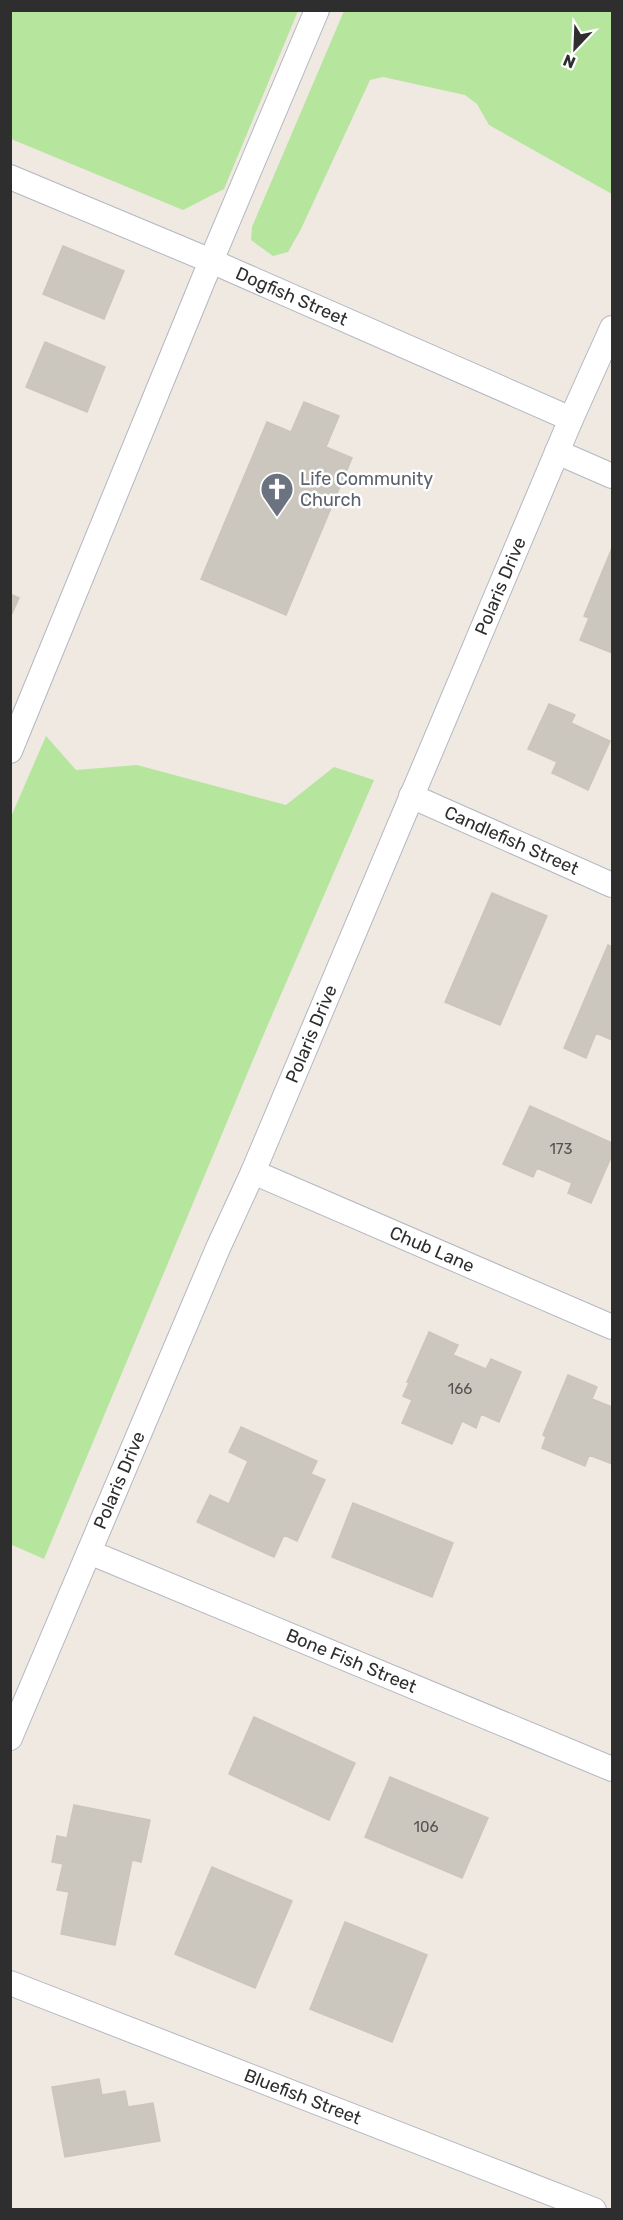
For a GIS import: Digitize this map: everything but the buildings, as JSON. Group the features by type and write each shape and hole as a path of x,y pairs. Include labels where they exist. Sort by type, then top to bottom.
{"street":[{"path":"10,752 211,261 317,10"},
{"name":"Dogfish Street","path":"10,177 211,261 571,419"},
{"name":"Polaris Drive","path":"10,1738 253,1172 571,419 612,328"},
{"path":"557,452 612,476"},
{"name":"Candlefish Street","path":"411,796 612,885"},
{"name":"Chub Lane","path":"253,1172 612,1327"},
{"name":"Bone Fish Street","path":"88,1552 612,1769"},
{"name":"Bluefish Street","path":"10,1983 594,2210"}],"green space":[{"path":"10,11 298,11 224,189 183,210 11,139"},
{"path":"344,11 612,11 612,194 489,125 477,104 465,95 383,77 370,80 301,229 288,252 273,256 251,240 252,227"},
{"path":"46,736 76,770 137,765 286,805 334,767 374,780 266,1029 44,1559 10,1544 10,819"}],"place":[{"name":"Life Community Church","path":"277,518"}]}
